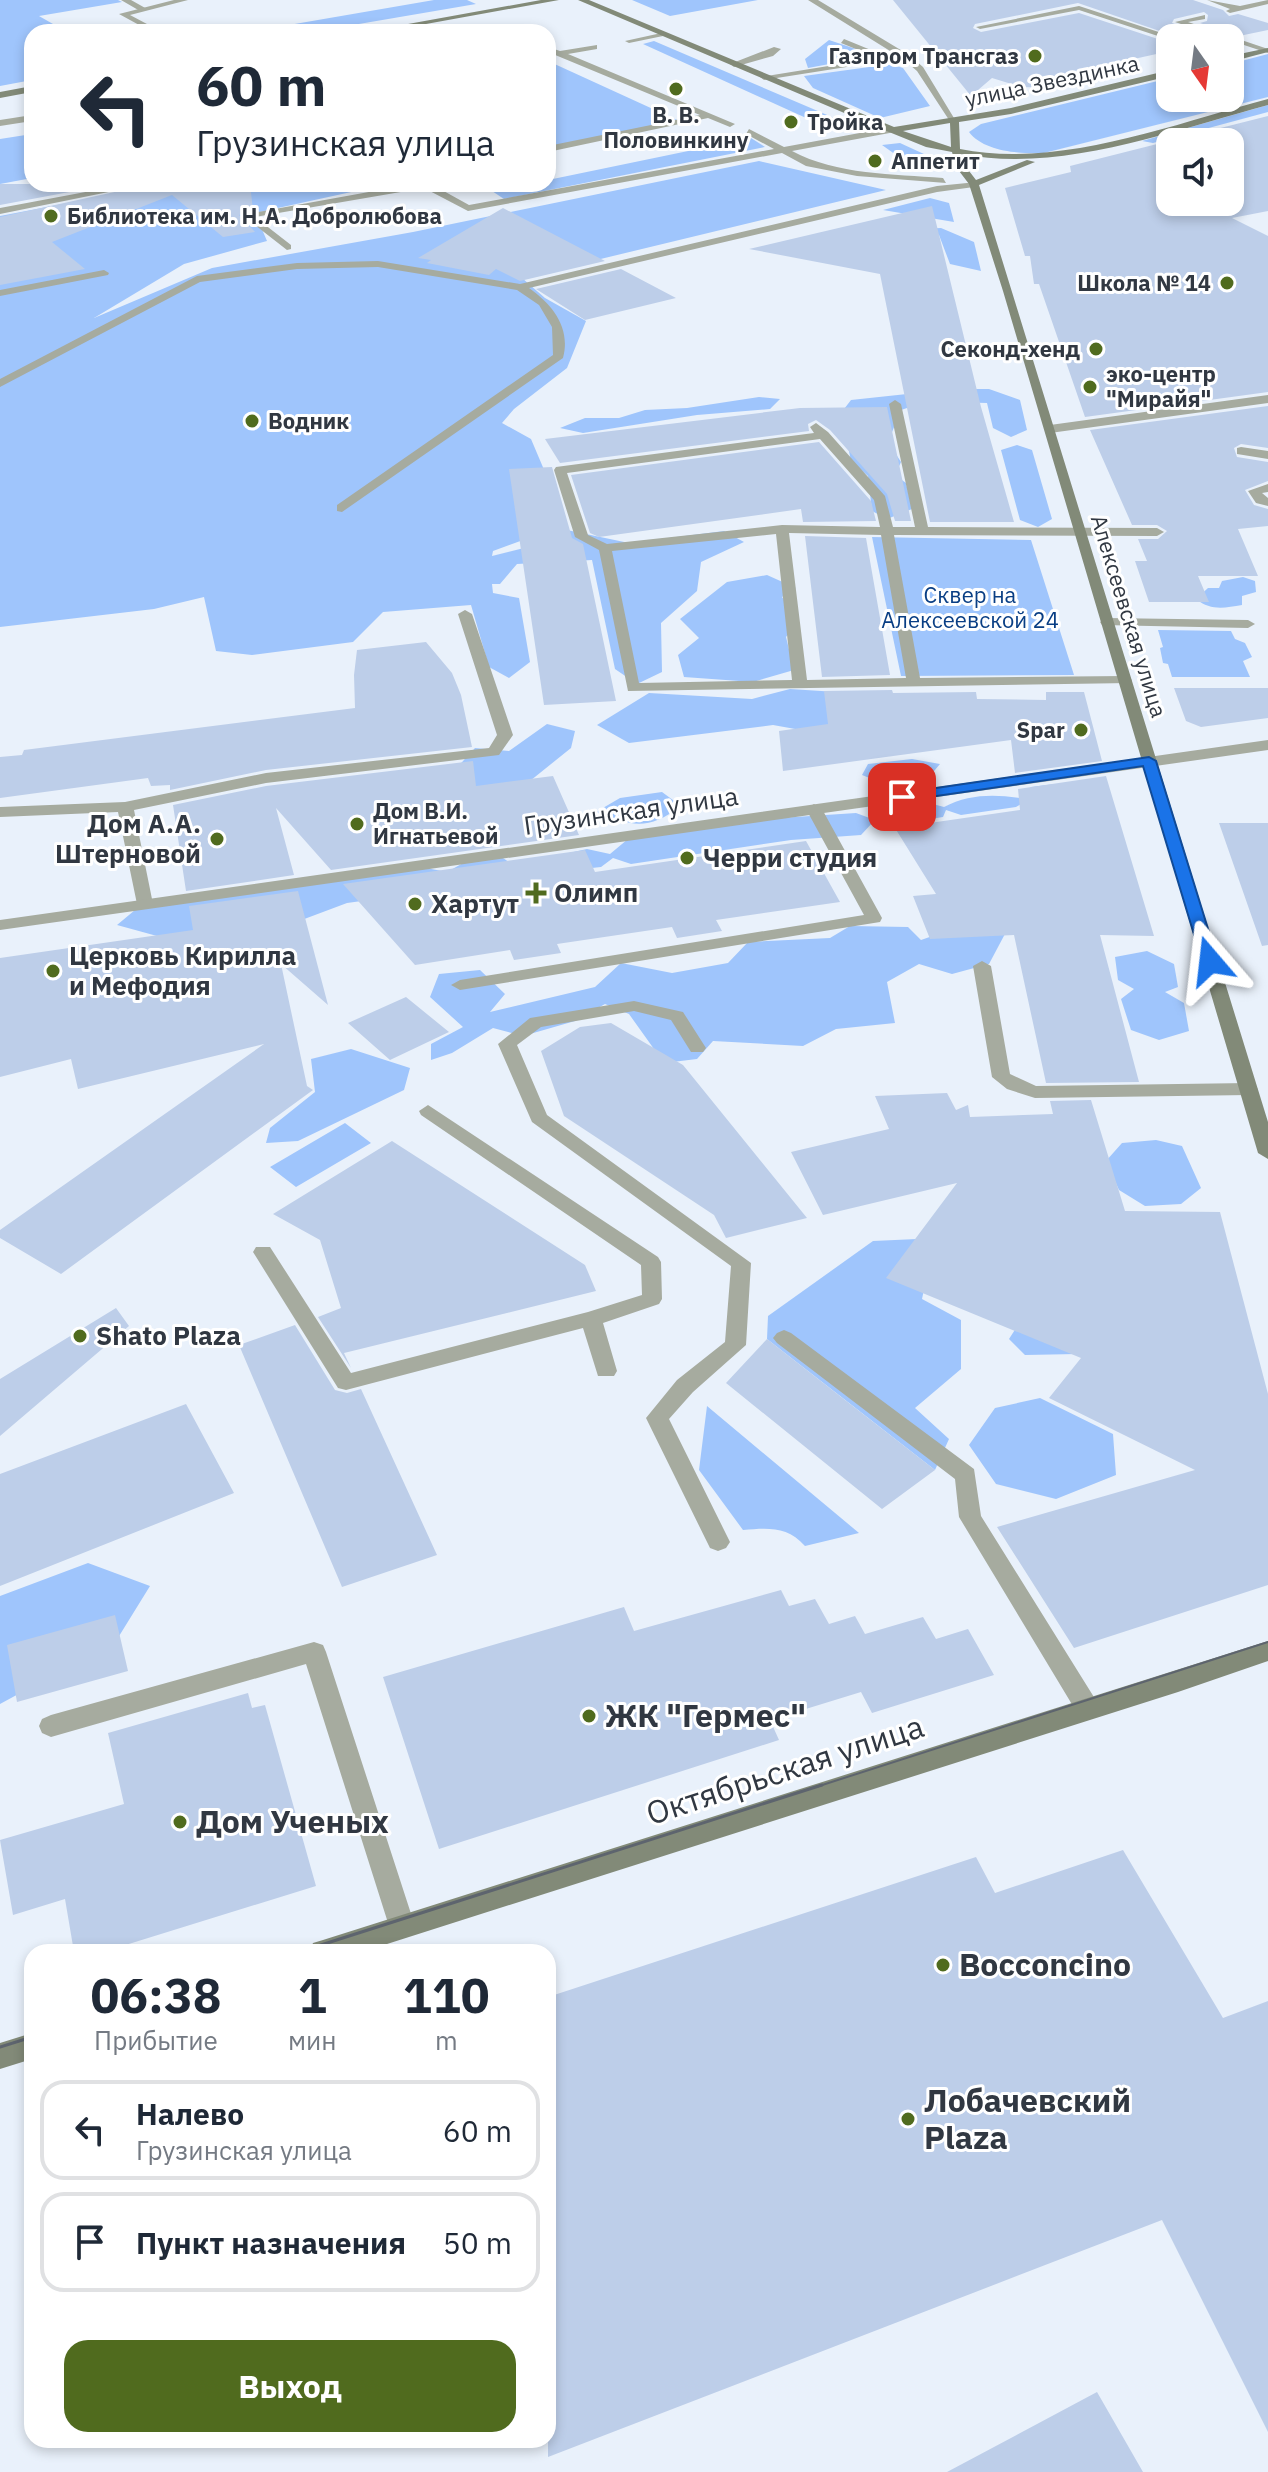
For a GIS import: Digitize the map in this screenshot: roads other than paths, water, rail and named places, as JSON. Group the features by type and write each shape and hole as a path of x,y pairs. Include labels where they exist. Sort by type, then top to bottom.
{"street":[{"path":"125,0 143,9"},
{"path":"142,24 123,14 184,0"},
{"path":"415,24 555,0"},
{"path":"582,0 929,145 1011,157 1069,151"},
{"path":"556,192 954,121 920,69 906,57 812,0"},
{"path":"1211,0 1234,10 1268,2"},
{"path":"980,27 1079,8 1156,33"},
{"path":"1185,24 1179,22 1202,17"},
{"path":"629,41 663,34"},
{"path":"844,41 886,59"},
{"path":"1244,44 1266,50"},
{"path":"561,53 594,47"},
{"path":"734,64 770,54 777,49"},
{"path":"1244,55 1266,50"},
{"path":"556,51 730,124"},
{"path":"764,77 906,57"},
{"name":"улица Звездинка","path":"956,151 954,121 1011,111 1156,76"},
{"path":"0,95 24,90"},
{"path":"0,384 197,279 297,266 378,264 520,287 937,189 974,184 1014,167 1069,151 1268,102"},
{"path":"556,147 707,116"},
{"path":"0,123 24,119"},
{"path":"749,132 809,164 857,173 974,184"},
{"name":"Алексеевская улица","path":"956,151 961,167 974,184 1268,1153"},
{"path":"0,211 101,192"},
{"path":"287,247 247,215 378,192"},
{"path":"439,192 468,208 554,192"},
{"path":"0,293 104,273"},
{"path":"342,508 559,356 558,327 543,303 520,287"},
{"path":"1050,429 1268,399"},
{"path":"895,404 922,531"},
{"path":"814,424 880,499 914,682"},
{"path":"824,435 560,470 582,537 605,548 782,529 1157,532"},
{"path":"1241,451 1268,455"},
{"path":"1268,488 1254,491 1261,500 1268,502"},
{"path":"782,529 800,685"},
{"path":"605,548 633,688 1125,680"},
{"path":"0,812 125,807 266,778 494,752 505,735 465,614"},
{"path":"1107,622 1248,624"},
{"name":"Грузинская улица","path":"0,925 1268,745"},
{"path":"125,807 145,904"},
{"path":"460,985 874,918 814,809"},
{"path":"982,966 1001,1077 1014,1085 1035,1092 1249,1089"},
{"path":"697,1048 677,1016 634,1006 536,1022 507,1044 539,1118 741,1263 735,1345 685,1386 657,1418 718,1542"},
{"path":"263,1252 346,1382 591,1319 652,1299 651,1262 428,1111"},
{"path":"591,1319 606,1371"},
{"path":"784,1338 966,1475 970,1517 1088,1709"},
{"name":"Октябрьская улица","path":"347,1944 1268,1651"},
{"path":"51,1726 314,1652 402,1926"},
{"path":"0,2056 24,2048"}],"tram line":[{"path":"816,1787 1268,1642"},
{"path":"324,1944 822,1785"},
{"path":"0,2047 24,2040"}],"place":[{"name":"Газпром Трансгаз","path":"1035,56"},
{"name":"В. В. Половинкину","path":"676,89"},
{"name":"Тройка","path":"791,122"},
{"name":"Аппетит","path":"875,161"},
{"name":"Библиотека им. Н.А. Добролюбова","path":"51,216"},
{"name":"Школа № 14","path":"1227,283"},
{"name":"Секонд-хенд","path":"1096,349"},
{"name":"эко-центр \"Мирайя\"","path":"1090,387"},
{"name":"Водник","path":"252,421"},
{"name":"Spar","path":"1081,730"},
{"name":"Дом В.И. Игнатьевой","path":"357,824"},
{"name":"Дом А.А. Штерновой","path":"217,839"},
{"name":"Черри студия","path":"687,858"},
{"name":"Олимп","path":"536,893"},
{"name":"Хартут","path":"415,904"},
{"name":"Церковь Кирилла и Мефодия","path":"53,971"},
{"name":"Shato Plaza","path":"80,1336"},
{"name":"ЖК \"Гермес\"","path":"589,1716"},
{"name":"Дом Ученых","path":"180,1822"},
{"name":"Bocconcino","path":"943,1965"},
{"name":"Лобачевский Plaza","path":"908,2119"}],"park label":[{"name":"Сквер на Алексеевской 24","path":"970,608"}]}
